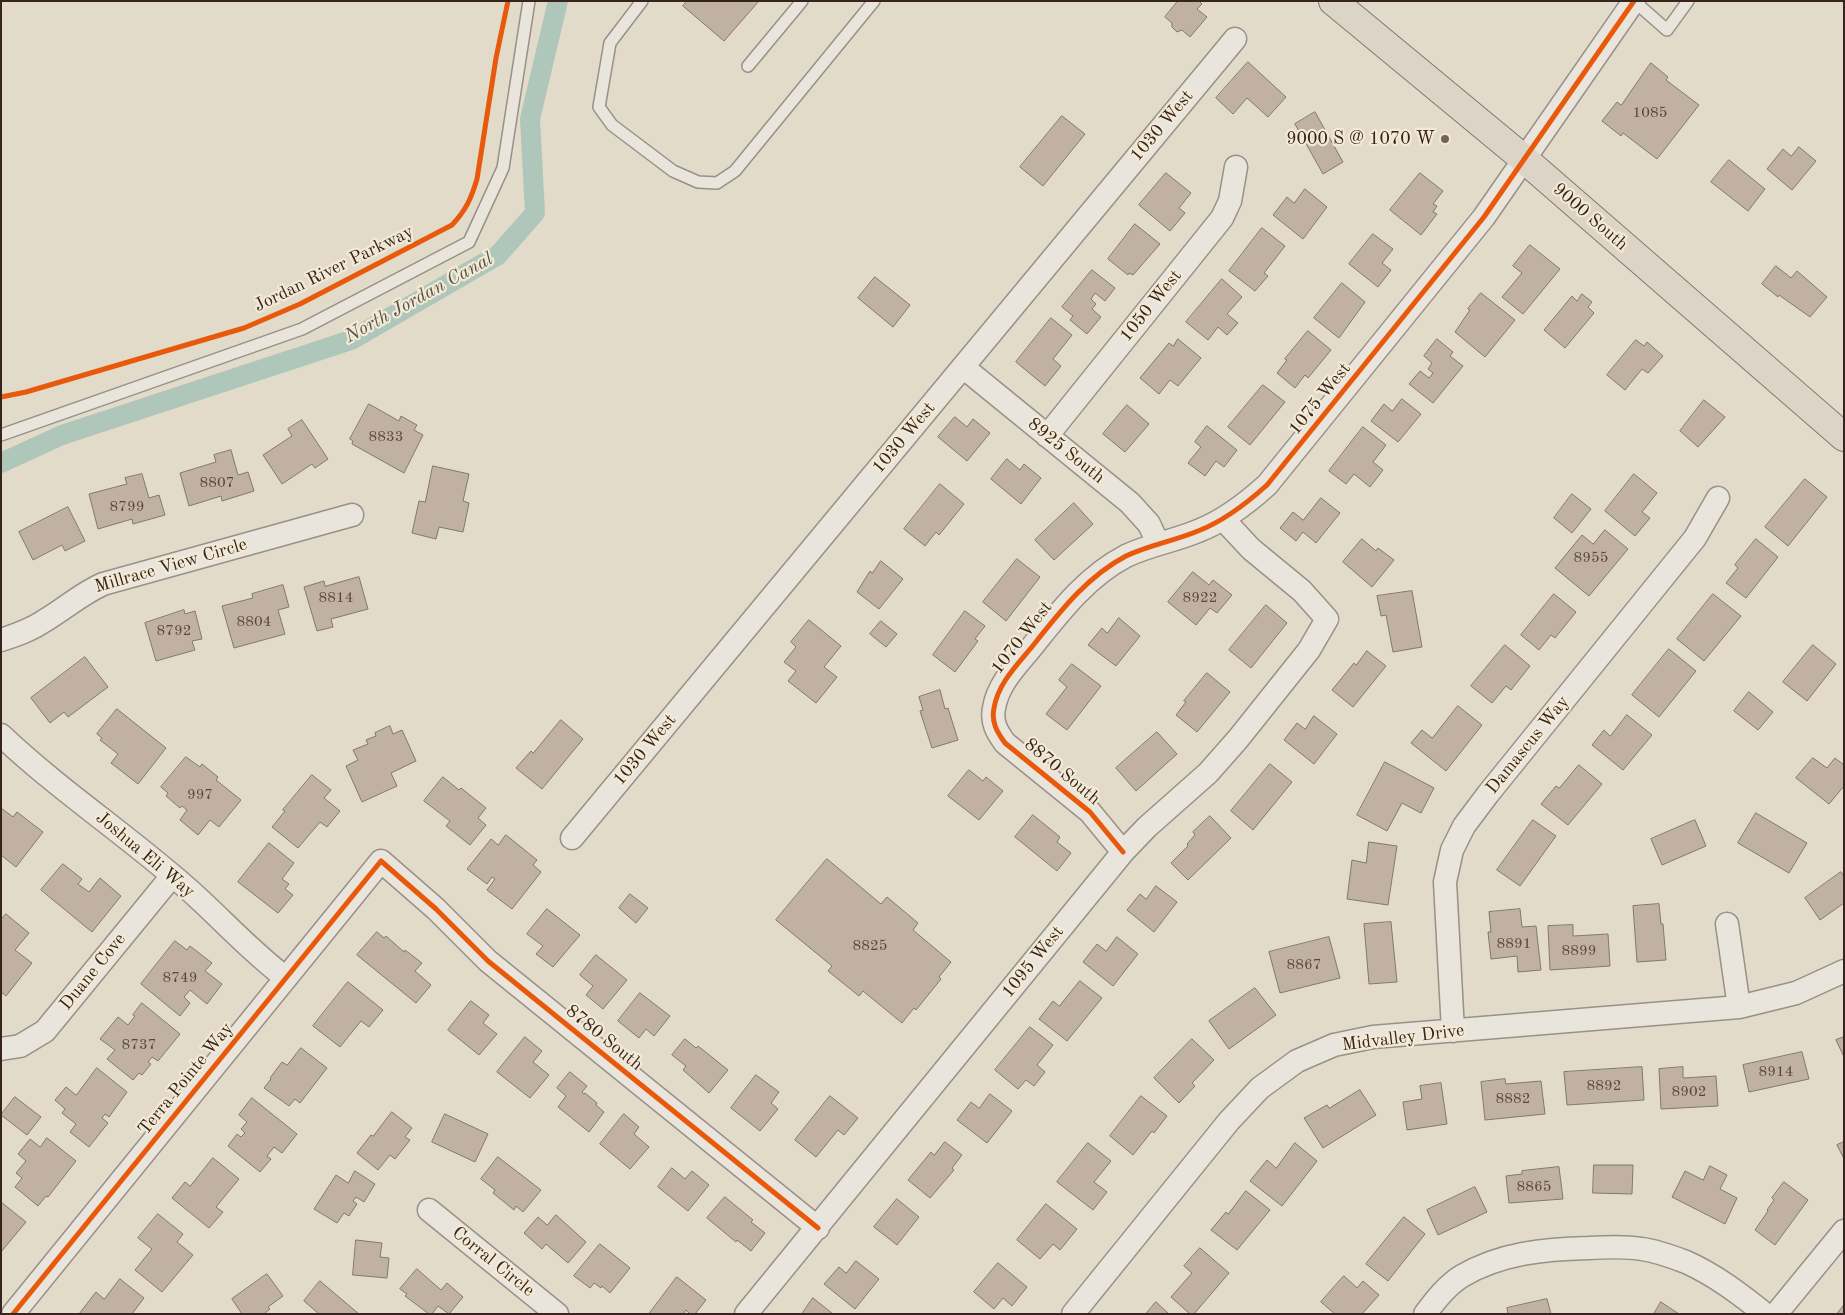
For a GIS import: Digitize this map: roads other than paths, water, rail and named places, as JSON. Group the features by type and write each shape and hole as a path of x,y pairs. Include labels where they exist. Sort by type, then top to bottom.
{"main road":[{"name":"9000 South","path":"1333,1 1524,159 1844,437"}],"street":[{"name":"1075 West","path":"1082,588 1102,571 1127,556 1198,531 1223,519 1267,485 1484,217 1634,1"},
{"name":"1030 West","path":"572,838 1235,39"},
{"name":"1050 West","path":"1047,436 1222,218 1230,201 1236,167"},
{"name":"8925 South","path":"963,367 1130,503 1149,524 1158,544"},
{"name":"Damascus Way","path":"1454,1031 1445,882 1452,850 1464,826 1488,794 1694,538 1718,498"},
{"name":"Millrace View Circle","path":"1,640 29,630 80,596 103,584 352,515"},
{"name":"1095 West","path":"746,1314 1123,852 1147,827 1208,773 1238,739 1309,650 1327,619 1302,591 1251,549 1223,519"},
{"name":"1070 West","path":"993,710 998,690 1010,673 1061,610 1082,588"},
{"name":"8870 South","path":"993,710 995,729 1005,743 1090,812 1123,852"},
{"name":"Joshua Eli Way","path":"1,735 29,760 187,888 251,951 286,978"},
{"name":"8780 South","path":"381,862 436,909 488,961 818,1228"},
{"name":"Terra Pointe Way","path":"13,1314 381,862"},
{"name":"Duane Cove","path":"1,1049 20,1046 45,1031 172,876"},
{"path":"1727,924 1738,1007"},
{"name":"Midvalley Drive","path":"1073,1314 1229,1122 1260,1088 1296,1061 1334,1045 1373,1037 1738,1007 1796,992 1844,971"},
{"name":"Corral Circle","path":"429,1210 557,1314"},
{"path":"1776,1314 1844,1231"},
{"path":"1424,1314 1460,1278 1482,1265 1510,1255 1555,1249 1603,1247 1642,1249 1686,1262 1732,1287 1765,1314"}],"lane":[{"path":"1,435 302,329 469,242 503,168 529,1"},
{"path":"642,1 610,43 599,107 612,125 673,171 698,182 717,183 735,171 874,1"},
{"path":"748,66 802,1"},
{"path":"1634,1 1667,30 1688,1"}],"waterway":[{"name":"North Jordan Canal","path":"1,463 62,435 351,340 498,255 535,213 530,119 558,1"}],"place":[{"name":"9000 S @ 1070 W","path":"1445,139"}]}
